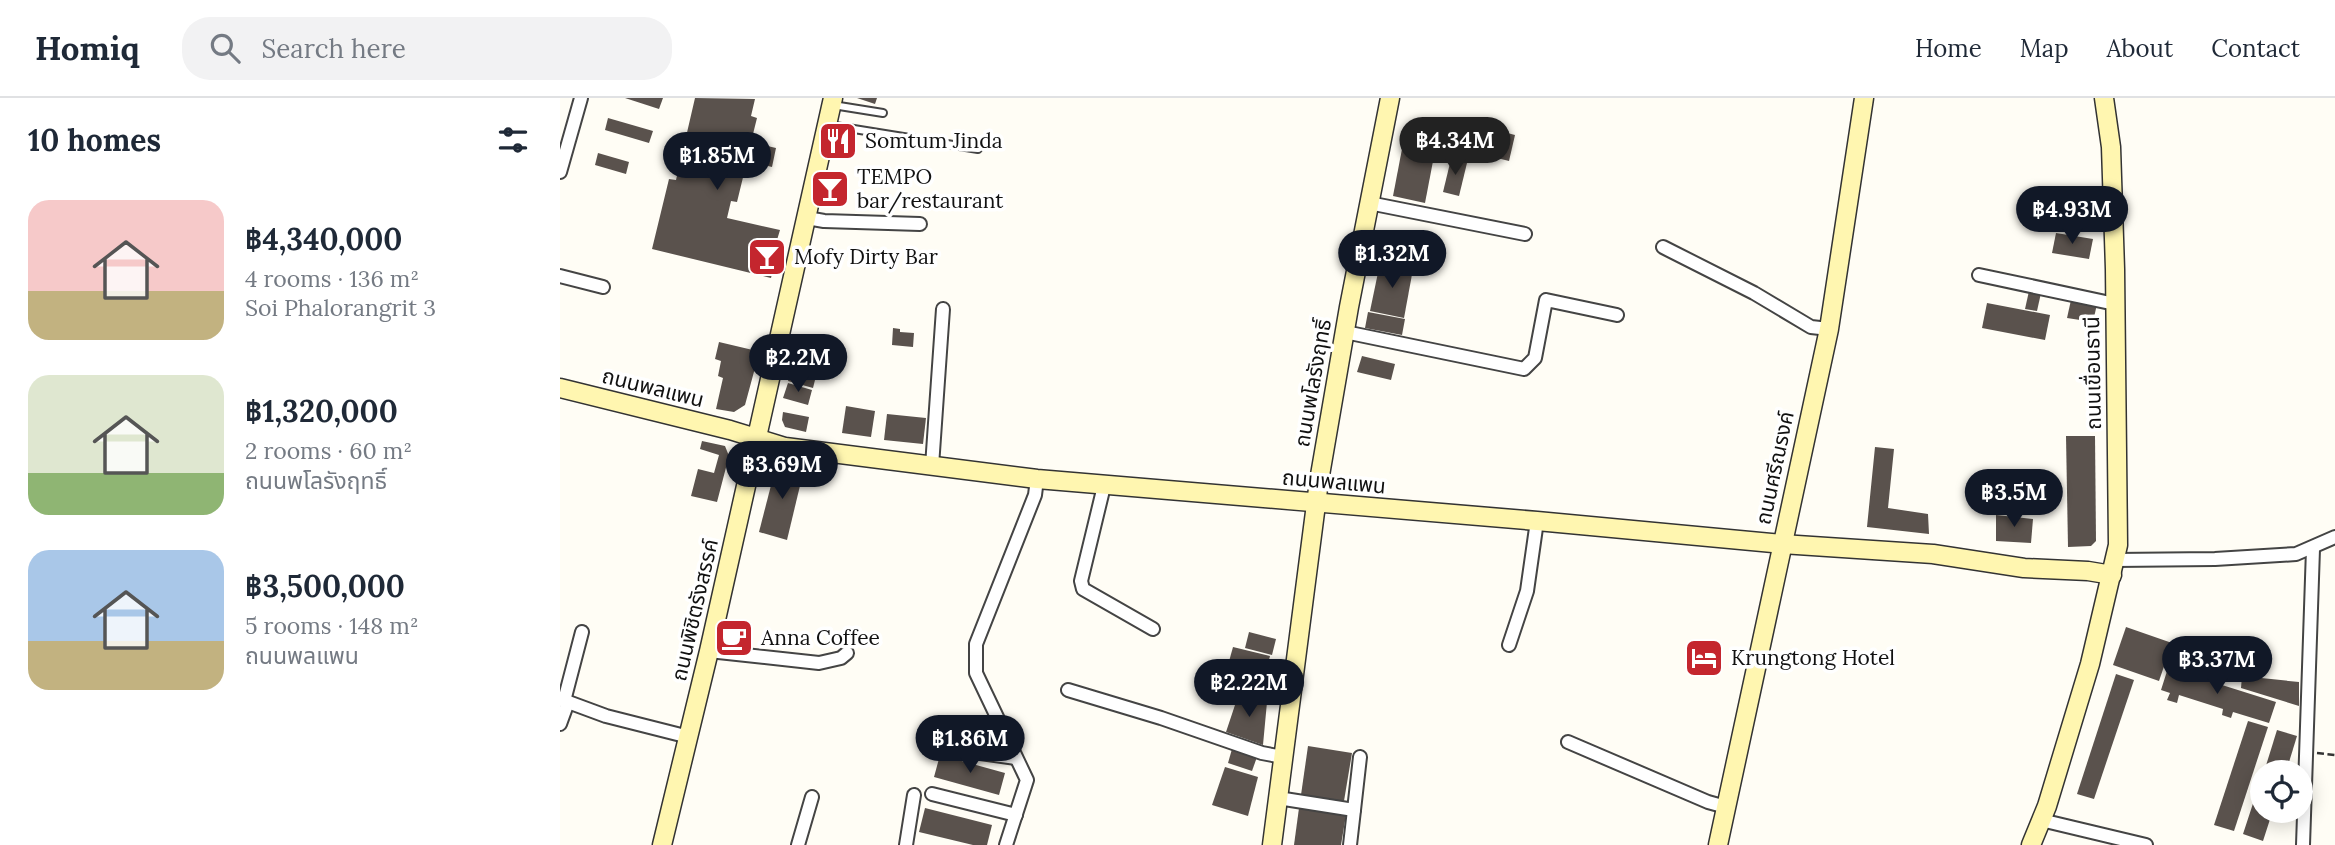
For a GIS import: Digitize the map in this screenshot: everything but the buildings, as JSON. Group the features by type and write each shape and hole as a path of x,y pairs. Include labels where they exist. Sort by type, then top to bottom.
{"street":[{"path":"560,172 581,98"},
{"name":"ถนนพโลรังฤทธิ์","path":"1272,845 1316,504 1345,332 1390,98"},
{"name":"ถนนศรีณรงค์","path":"1718,845 1829,329 1864,98"},
{"name":"ถนนเขื่อนธานี","path":"2031,845 2090,664 2118,545 2111,147 2104,98"},
{"name":"ถนนพิชิตรังสรรค์","path":"662,845 709,651 832,101"},
{"path":"1369,203 1525,234"},
{"path":"807,218 920,224"},
{"path":"1663,247 1754,293 1811,327 1829,329"},
{"path":"1979,275 2115,304"},
{"path":"560,276 603,287"},
{"path":"1345,332 1524,369 1535,358 1546,300 1617,315"},
{"path":"932,466 943,309"},
{"name":"ถนนพลแพน","path":"560,388 785,447 1037,479 1782,544 1933,554 2024,568 2088,571 2113,567"},
{"path":"1006,845 1027,780 976,673 976,644 1035,495 1037,479"},
{"path":"1104,486 1081,581 1083,589 1153,629"},
{"path":"1509,645 1527,591 1537,521"},
{"path":"2113,567 2296,554 2313,549 2335,537"},
{"path":"2303,845 2313,549"},
{"path":"560,724 582,632"},
{"path":"709,651 819,663 841,658 847,653"},
{"path":"1068,690 1262,753 1283,757"},
{"path":"564,701 606,716 689,737"},
{"path":"1568,742 1708,802 1726,807"},
{"path":"937,747 1016,758"},
{"path":"1350,845 1360,757"},
{"path":"932,794 1016,815"},
{"path":"906,845 914,795"},
{"path":"798,845 813,797"},
{"path":"1278,798 1354,810"},
{"path":"2041,820 2146,845"}],"lane":[{"path":"832,101 883,113"},
{"path":"827,125 978,149"}],"path":[{"path":"2307,751 2335,755"}],"place":[{"name":"Somtum Jinda","path":"838,141"},
{"name":"TEMPO bar/restaurant","path":"830,189"},
{"name":"Mofy Dirty Bar","path":"767,257"},
{"name":"Anna Coffee","path":"734,638"},
{"name":"Krungtong Hotel","path":"1704,658"}]}
